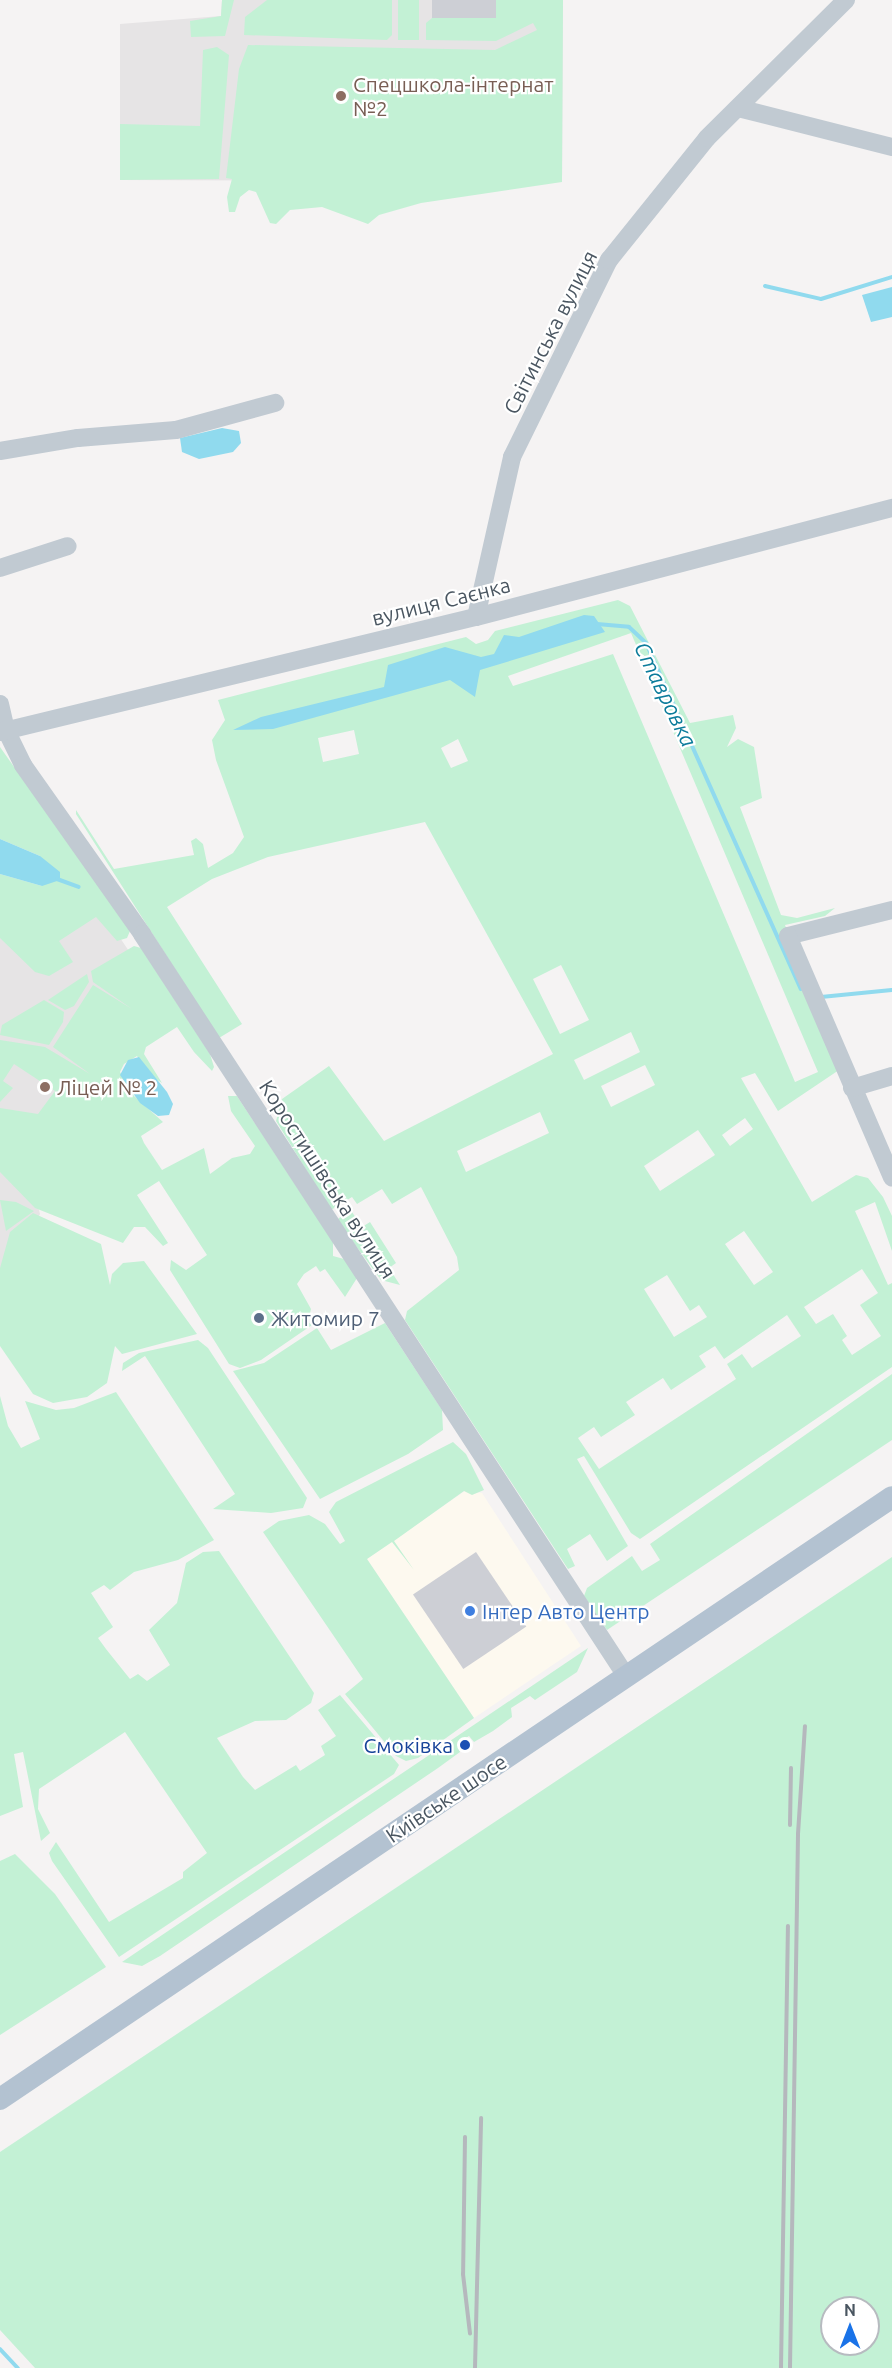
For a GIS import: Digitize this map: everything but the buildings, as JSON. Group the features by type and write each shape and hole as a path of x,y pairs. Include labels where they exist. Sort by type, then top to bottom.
{"main road":[{"name":"Київське шосе","path":"0,2099 892,1497"}],"street":[{"name":"Світинська вулиця","path":"476,617 512,457 592,290 651,203 738,108 844,2"},
{"path":"738,108 892,147"},
{"path":"0,451 78,438 176,430 275,403"},
{"name":"вулиця Саєнка","path":"3,731 476,617 892,508"},
{"path":"0,568 68,546"},
{"name":"Коростишівська вулиця","path":"0,704 3,731 23,765 149,944 626,1676"},
{"path":"892,910 788,936 892,1178"},
{"path":"852,1088 892,1076"}],"shaded area":[{"name":"Спецшкола-інтернат №2","path":"222,0 563,0 562,182 120,180 120,24 221,16"},
{"name":"Ліцей № 2","path":"0,886 98,905 153,987 31,1182 40,1214 0,1284"},
{"path":"465,1491 482,1493 581,1646 474,1718 367,1559"}],"green space":[{"path":"222,0 234,0 225,36 191,37 190,21 221,16"},
{"path":"267,0 392,0 392,35 387,40 244,35 245,17"},
{"path":"398,0 419,0 419,40 398,40"},
{"name":"Спецшкола-інтернат №2","path":"496,0 563,0 562,182 421,203 379,215 368,224 322,207 290,210 276,224 270,223 256,192 249,190 240,197 235,212 229,212 227,197 232,179 226,178 239,69 248,45 495,50 537,30 533,23 496,41 426,40 426,23 432,18 496,18"},
{"path":"217,47 229,55 219,179 120,180 120,124 200,126 203,50"},
{"path":"618,600 630,606 690,723 733,715 736,728 727,747 738,739 754,747 762,798 740,807 781,915 797,918 835,908 825,916 785,925 839,1070 778,1111 755,1073 741,1078 812,1202 856,1175 868,1178 883,1197 892,1216 892,1251 875,1202 855,1211 888,1285 892,1283 892,1367 640,1539 631,1533 584,1456 577,1459 628,1546 607,1561 590,1534 567,1549 575,1566 568,1569 405,1320 407,1311 459,1270 457,1257 421,1187 392,1204 382,1189 357,1204 352,1197 331,1210 276,1121 282,1099 329,1066 384,1141 553,1054 425,822 268,857 212,879 167,907 242,1024 219,1038 76,814 76,810 114,869 194,855 191,841 196,838 203,844 208,868 233,853 244,837 216,760 212,740 225,720 218,700 466,637 476,644 488,640 495,631","holes":["631,633 818,1072 795,1082 613,654 513,686 508,676","354,730 359,754 323,762 318,738","458,739 468,761 451,768 441,748","561,965 589,1020 560,1034 533,979","631,1032 640,1052 584,1080 574,1060","645,1065 655,1085 611,1107 601,1086","540,1112 549,1133 466,1172 457,1151","745,1118 753,1129 730,1146 722,1135","698,1130 715,1155 660,1191 644,1166","744,1231 773,1272 754,1285 725,1244","862,1269 878,1293 860,1305 881,1336 852,1355 842,1340 847,1336 833,1314 816,1324 804,1307","667,1275 690,1311 699,1305 707,1317 674,1337 644,1289","787,1315 801,1336 752,1368 742,1354 727,1364 736,1379 599,1469 578,1438 594,1427 601,1437 635,1415 626,1402 663,1378 671,1390 706,1367 699,1356 715,1346 724,1359"]},
{"path":"0,747 130,931 127,938 117,941 96,917 59,941 73,962 49,976 35,972 0,938 0,874 42,886 40,856 0,839"},
{"path":"134,946 141,948 210,1054 214,1067 212,1071 194,1052 177,1027 146,1047 144,1054 162,1083 148,1074 137,1056 124,1064 120,1072 134,1096 163,1122 141,1136 162,1170 204,1148 210,1174 232,1158 250,1154 255,1146 231,1111 228,1096 237,1096 333,1242 333,1256 344,1259 357,1278 345,1297 325,1269 320,1272 316,1266 304,1274 297,1284 311,1309 308,1322 312,1325 261,1360 240,1368 229,1364 170,1270 171,1260 186,1270 207,1255 159,1181 137,1195 168,1243 163,1246 145,1227 134,1227 123,1243 35,1208 0,1172 0,1108 38,1114 55,1091 14,1064 3,1081 13,1088 0,1102 0,1040 45,1047 90,1074 53,1047 93,985 132,1009 93,982 91,971"},
{"path":"87,974 89,982 74,1006 65,1010 48,1000"},
{"path":"44,1000 64,1012 63,1022 49,1045 0,1035 2,1025"},
{"path":"0,1200 16,1202 34,1211 6,1231"},
{"path":"350,1209 362,1227 370,1222 396,1263 389,1268 400,1285 381,1280 353,1242 338,1219"},
{"path":"33,1213 101,1244 110,1285 112,1274 123,1263 144,1261 197,1334 122,1354 115,1346 107,1383 87,1397 53,1403 33,1394 0,1346 0,1268 10,1232"},
{"path":"385,1323 442,1410 443,1430 408,1454 320,1499 233,1371 264,1363 317,1328 331,1350"},
{"path":"198,1340 208,1348 307,1498 303,1508 271,1513 213,1509 235,1494 145,1356 122,1371 123,1363 139,1353"},
{"path":"892,1374 892,1440 607,1630 584,1596 587,1588 632,1556 642,1571 660,1560 650,1544"},
{"path":"116,1392 214,1540 178,1560 134,1572 110,1590 104,1585 91,1593 113,1627 98,1638 106,1649 130,1679 138,1674 147,1681 170,1665 149,1630 177,1603 186,1563 203,1552 219,1551 314,1693 311,1703 286,1720 255,1721 217,1738 243,1777 255,1790 296,1765 300,1771 325,1755 321,1746 336,1736 318,1710 340,1695 399,1765 394,1774 119,1957 52,1861 49,1853 56,1842 109,1922 183,1878 183,1872 207,1853 125,1732 39,1789 38,1809 50,1833 41,1841 23,1752 14,1754 23,1807 0,1816 0,1396 8,1426 21,1448 40,1439 25,1401 56,1410 74,1408"},
{"path":"453,1442 466,1454 484,1490 472,1495 464,1491 394,1541 414,1570 392,1542 367,1559 474,1718 418,1758 406,1761 396,1756 345,1694 363,1679 263,1532 279,1521 309,1515 325,1524 340,1544 345,1541 329,1512 336,1502"},
{"path":"892,1557 892,2368 35,2368 0,2330 0,2152"},
{"path":"588,1648 577,1672 535,1700 530,1696 511,1708 512,1717 493,1731 474,1742 469,1736 458,1743 460,1752 438,1768 160,1956 142,1966 122,1962"},
{"path":"15,1854 55,1894 106,1967 0,2035 0,1861"}],"water":[{"path":"892,287 892,317 871,322 862,295"},
{"path":"222,428 239,431 241,443 233,452 199,459 182,452 180,438"},
{"path":"584,615 594,616 605,632 480,670 475,697 450,680 273,729 233,730 261,717 384,687 388,665 445,647 481,657 494,654 504,635 519,637"},
{"path":"0,839 40,856 60,872 60,880 42,886 0,874"},
{"path":"139,1057 167,1092 173,1104 169,1115 158,1116 140,1103 120,1075 128,1060"}],"waterway":[{"path":"765,286 821,299 892,277"},
{"name":"Ставровка","path":"597,624 629,627 646,643 801,989"},
{"name":"Ставровка","path":"57,879 79,887"},
{"name":"Ставровка","path":"821,997 892,990"},
{"path":"0,2349 18,2368"}],"railway":[{"path":"790,2368 798,1834 805,1726"},
{"path":"790,1825 791,1768"},
{"path":"781,2368 788,1926"},
{"path":"475,2368 481,2118"},
{"path":"465,2137 463,2274 470,2334"}],"place":[{"name":"Спецшкола-інтернат №2","path":"341,96"},
{"name":"Ліцей № 2","path":"45,1087"},
{"name":"Житомир 7","path":"259,1318"},
{"name":"Інтер Авто Центр","path":"470,1611"},
{"name":"Смоківка","path":"465,1745"}]}
